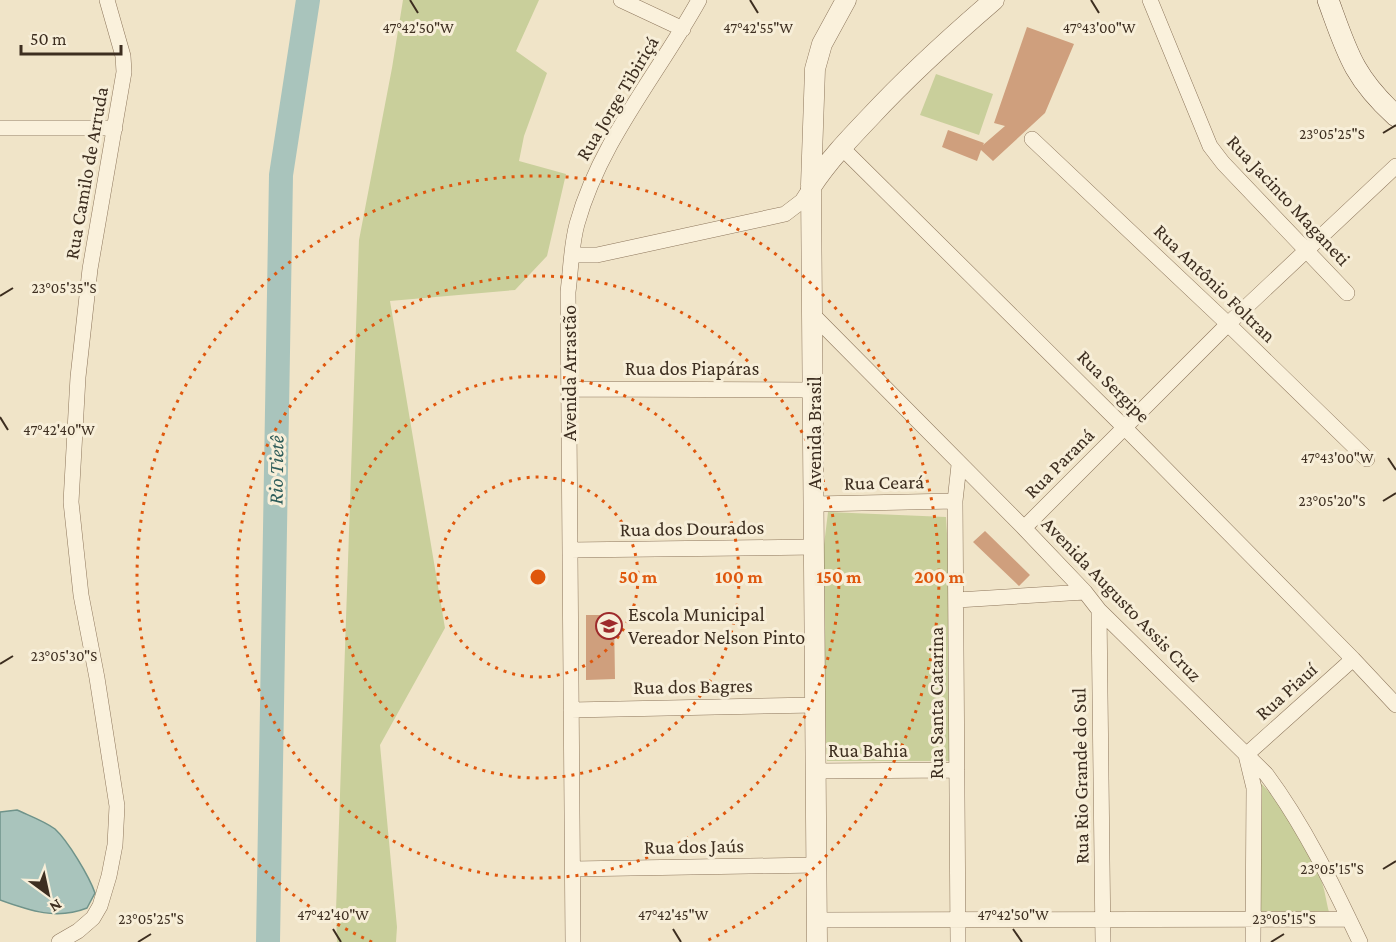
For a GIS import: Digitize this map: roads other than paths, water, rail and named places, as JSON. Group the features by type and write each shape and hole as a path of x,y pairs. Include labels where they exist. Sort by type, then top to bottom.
{"main road":[{"path":"1328,0 1349,60 1377,99 1396,116"}],"street":[{"name":"Rua Camilo de Arruda","path":"59,942 93,918 100,906 116,845 117,806 81,595 71,502 78,377 90,269 124,72 123,56 107,0"},
{"path":"621,0 682,29"},
{"name":"Rua Jorge Tibiriçá","path":"572,255 577,225 607,150 699,0"},
{"path":"811,187 815,69 822,44 846,0"},
{"path":"572,255 597,255 785,214 802,201 825,166 841,147 917,69 994,0"},
{"name":"Rua Jacinto Maganeti","path":"1150,0 1210,146 1223,163 1347,293"},
{"path":"0,128 115,128"},
{"name":"Rua Antônio Foltran","path":"1032,139 1367,459"},
{"name":"Rua Sergipe","path":"841,147 1124,427 1396,705"},
{"name":"Rua Paraná","path":"1024,528 1228,324 1396,166"},
{"name":"Avenida Brasil","path":"811,187 814,316 817,942"},
{"name":"Avenida Arrastão","path":"572,255 568,292 573,942"},
{"name":"Avenida Augusto Assis Cruz","path":"814,316 959,465 1024,528 1085,592 1099,610 1266,774 1287,805 1360,942"},
{"name":"Rua dos Piapáras","path":"569,389 814,390"},
{"name":"Rua Santa Catarina","path":"957,942 955,501 959,465"},
{"name":"Rua Ceará","path":"815,504 955,501"},
{"name":"Rua dos Dourados","path":"570,550 815,547"},
{"path":"957,600 1085,592"},
{"name":"Rua Rio Grande do Sul","path":"1099,610 1103,942"},
{"name":"Rua Piauí","path":"1246,755 1353,659"},
{"name":"Rua dos Bagres","path":"571,710 816,705"},
{"path":"1246,755 1254,788 1253,942"},
{"name":"Rua Bahia","path":"816,771 957,770"},
{"name":"Rua dos Jaús","path":"573,869 816,865"},
{"path":"817,920 1349,919"}],"water":[{"path":"17,810 51,826 66,842 83,868 95,893 87,908 76,912 54,914 33,911 0,900 0,812"}],"waterway":[{"name":"Rio Tietê","path":"268,942 281,175 308,0"}],"place":[{"name":"Escola Municipal Vereador Nelson Pinto","path":"609,626"}]}
